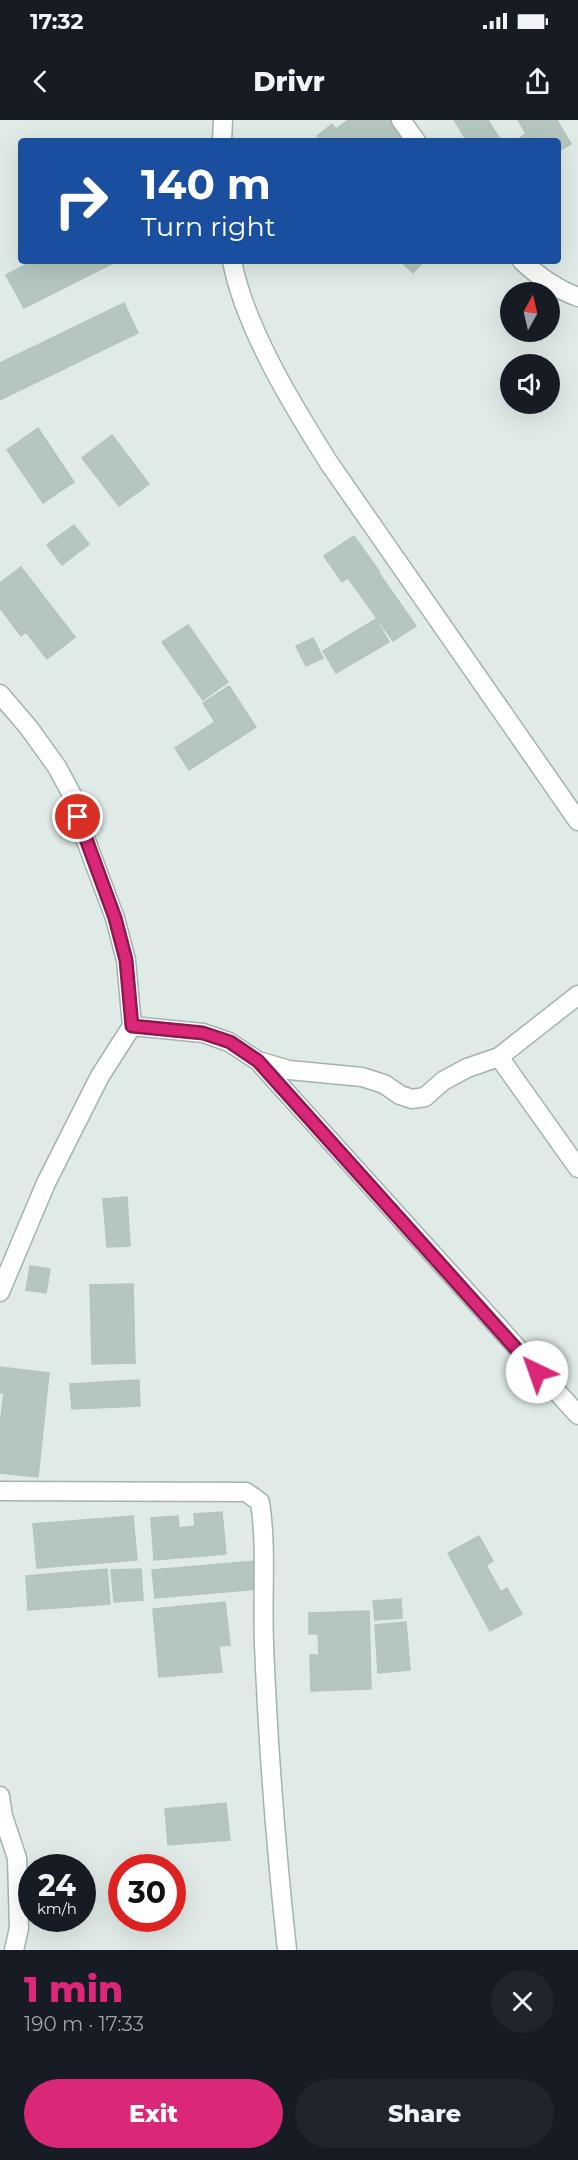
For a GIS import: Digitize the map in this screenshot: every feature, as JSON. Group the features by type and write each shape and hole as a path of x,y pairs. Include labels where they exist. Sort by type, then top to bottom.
{"street":[{"path":"222,138 223,120"},
{"path":"401,120 414,138"},
{"path":"233,264 257,334 297,413 329,463 578,819"},
{"path":"525,264 560,291 578,297"},
{"path":"0,694 29,728 57,767 72,795 85,838 115,918 126,960 132,1026 100,1076 46,1182 0,1292"},
{"path":"258,1061 289,1070 362,1077 384,1084 400,1095 412,1099 425,1097 443,1081 467,1068 499,1058 578,995"},
{"path":"132,1026 203,1033 230,1042 258,1061 578,1415"},
{"path":"499,1058 578,1168"},
{"path":"0,1491 246,1492 260,1502 263,1522 264,1641 275,1843 287,1950"},
{"path":"0,1796 3,1816 17,1858 19,1928 14,1950"}],"building":[{"path":"348,120 397,120 408,136 406,138 319,138 317,136 332,124 336,129"},
{"path":"454,120 488,120 499,138 465,138"},
{"path":"518,120 557,120 571,144 561,149 561,138 520,138 526,134"},
{"path":"27,264 111,264 24,308 6,275"},
{"path":"403,264 421,264 413,273"},
{"path":"124,303 138,333 0,400 0,363"},
{"path":"38,428 74,482 43,503 7,450"},
{"path":"112,435 149,484 119,506 82,458"},
{"path":"74,525 89,544 62,565 47,545"},
{"path":"354,536 379,571 355,588 348,578 342,582 324,556"},
{"path":"21,567 75,637 47,659 26,632 21,636 0,608 0,583"},
{"path":"379,573 416,626 393,641 356,589"},
{"path":"376,619 389,642 336,673 323,651"},
{"path":"188,625 228,682 203,700 162,642"},
{"path":"313,638 323,658 306,666 296,646"},
{"path":"229,686 256,727 189,770 175,748 215,722 203,703"},
{"path":"127,1197 130,1246 107,1247 103,1199"},
{"path":"30,1266 50,1269 46,1293 26,1290"},
{"path":"133,1284 135,1363 92,1364 90,1285"},
{"path":"0,1367 49,1373 38,1477 0,1473 0,1425 4,1393 0,1393"},
{"path":"139,1380 140,1406 72,1409 70,1384"},
{"path":"222,1512 226,1554 154,1560 151,1518 178,1516 179,1528 195,1526 194,1514"},
{"path":"133,1516 137,1560 37,1568 33,1524"},
{"path":"479,1536 493,1561 486,1565 501,1592 507,1588 522,1614 490,1631 448,1553"},
{"path":"256,1561 258,1589 155,1598 152,1570"},
{"path":"107,1569 110,1604 28,1610 26,1576"},
{"path":"141,1569 143,1600 114,1602 111,1570"},
{"path":"401,1599 402,1618 375,1620 373,1601"},
{"path":"225,1602 230,1645 219,1646 222,1672 159,1677 153,1609"},
{"path":"369,1611 371,1689 311,1691 310,1655 319,1655 318,1634 309,1634 309,1613"},
{"path":"406,1622 410,1670 378,1673 375,1625"},
{"path":"226,1803 230,1840 168,1845 165,1809"}],"route":[{"path":"78,817 115,918 126,960 132,1026 203,1033 230,1042 258,1061 537,1372"}]}
